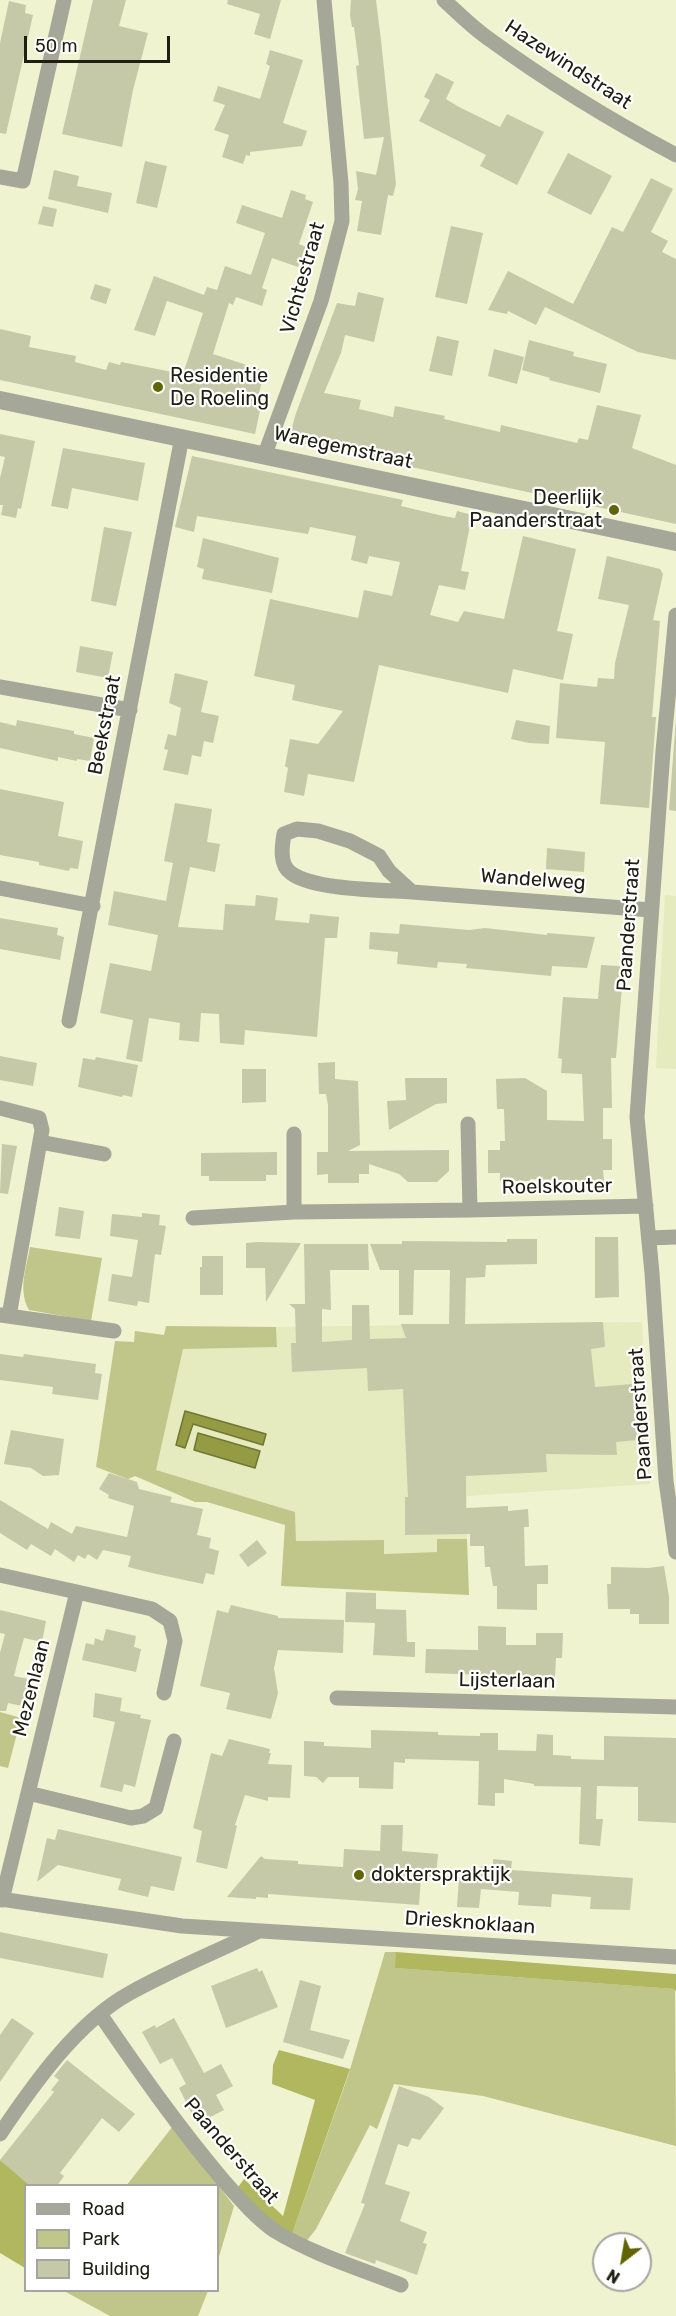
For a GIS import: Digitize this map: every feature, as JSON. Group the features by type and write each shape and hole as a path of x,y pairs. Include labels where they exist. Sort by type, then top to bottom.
{"street":[{"path":"0,177 23,181 64,0"},
{"name":"Vichtestraat","path":"265,454 321,301 342,221 341,183 324,0"},
{"name":"Hazewindstraat","path":"444,0 487,38 571,93 676,155"},
{"name":"Waregemstraat","path":"0,400 676,542"},
{"name":"Beekstraat","path":"69,1021 182,437"},
{"name":"Paanderstraat","path":"676,615 663,751 637,1117 649,1238 666,1481 676,1552"},
{"path":"0,687 130,710"},
{"name":"Wandelweg","path":"412,892 389,871 380,856 350,841 318,831 297,829 284,834 281,848 289,873 313,883 412,892 651,910"},
{"path":"0,888 93,906"},
{"path":"0,1108 39,1118 42,1130 5,1316 114,1331"},
{"path":"468,1124 470,1210"},
{"path":"294,1134 294,1212"},
{"path":"40,1142 104,1154"},
{"name":"Roelskouter","path":"193,1218 294,1212 646,1206"},
{"path":"649,1238 676,1237"},
{"path":"0,1575 152,1609 170,1621 175,1641 164,1693"},
{"name":"Mezenlaan","path":"1,1900 77,1592"},
{"name":"Lijsterlaan","path":"337,1698 676,1707"},
{"path":"28,1793 131,1818 143,1816 156,1808 174,1741"},
{"name":"Driesknoklaan","path":"1,1900 182,1926 676,1957"},
{"name":"Driesknoklaan","path":"0,2134 38,2078 100,2014 129,1994 261,1931"},
{"name":"Paanderstraat","path":"100,2014 169,2113 210,2164 235,2193 273,2229 340,2261 401,2285"}],"shaded area":[{"path":"665,895 676,896 676,1069 656,1068"},
{"path":"642,1322 650,1484 467,1496 467,1539 437,1539 438,1552 383,1554 383,1540 296,1541 295,1512 155,1470 183,1348 277,1347 276,1327"},
{"path":"185,1411 266,1434 263,1445 193,1424 185,1448 176,1445"},
{"path":"198,1433 260,1451 255,1468 194,1450"},
{"path":"396,1952 676,1974 676,1991 674,1989 395,1968"},
{"path":"279,2050 350,2069 291,2237 236,2190 244,2179 283,2216 315,2100 272,2084 273,2065"},
{"path":"0,2160 30,2184 24,2184 24,2267 0,2253"}],"green space":[{"path":"30,1247 102,1258 91,1321 29,1310 23,1287"},
{"path":"166,1326 276,1327 277,1347 183,1349 156,1470 295,1512 296,1541 384,1540 384,1554 437,1552 437,1539 467,1539 469,1595 281,1586 285,1525 207,1502 195,1502 135,1476 128,1479 96,1467 115,1341 134,1342 135,1331 164,1335"},
{"path":"0,1712 21,1718 8,1768 0,1766"},
{"path":"385,1952 396,1952 396,1968 675,1989 676,2146 483,2096 394,2084 377,2129 370,2125 316,2229 305,2243 291,2237 348,2076"},
{"path":"173,2126 217,2184 128,2184"},
{"path":"219,2186 234,2206 219,2257"},
{"path":"66,2292 208,2292 198,2316 110,2316"}],"building":[{"path":"93,0 126,0 119,26 148,33 133,90 122,147 62,134"},
{"path":"228,0 281,0 270,39 254,34 260,14 227,4"},
{"path":"351,0 376,0 396,184 393,196 388,195 381,235 357,231 362,201 355,200 358,189 356,171 376,175 384,137 364,139 356,66 359,65 354,27 352,27 350,15"},
{"path":"9,1 26,5 25,13 33,15 6,134 0,133 0,43"},
{"path":"270,50 303,60 283,123 307,131 302,146 250,152 250,156 246,155 243,164 222,157 229,135 214,130 225,105 213,101 218,86 260,99 270,66 266,64"},
{"path":"436,73 454,82 446,99 459,107 500,127 507,114 544,132 517,185 480,166 486,155 419,121 430,100 424,97"},
{"path":"568,153 612,176 591,215 547,193"},
{"path":"145,161 167,166 157,208 136,203"},
{"path":"54,170 79,176 77,186 112,193 108,213 48,199"},
{"path":"651,178 673,189 651,232 668,241 662,252 676,259 676,360 638,352 545,307 536,325 508,311 507,314 488,310 508,271 573,304 612,227 623,232"},
{"path":"291,190 306,195 305,199 313,202 299,244 306,247 298,267 272,258 262,288 267,290 262,306 236,297 233,305 229,303 213,354 265,371 257,400 262,401 255,434 0,380 0,329 31,336 29,347 76,356 75,362 106,370 109,362 120,365 121,362 183,374 203,313 167,301 155,336 134,330 154,276 204,295 207,287 217,290 225,266 251,275 265,233 236,223 242,205 282,218"},
{"path":"43,206 57,209 53,227 38,224"},
{"path":"451,226 483,233 467,304 435,297"},
{"path":"95,284 111,289 106,304 90,299"},
{"path":"358,292 384,298 374,342 345,335 341,353 324,393 361,400 359,409 393,417 395,406 445,416 444,419 500,432 501,425 577,443 579,438 588,440 597,405 641,415 632,448 676,465 676,524 289,440 295,416 337,303 355,306"},
{"path":"437,336 459,341 452,376 429,371"},
{"path":"529,340 574,352 573,356 607,364 600,393 549,380 550,378 522,370"},
{"path":"494,349 524,357 517,384 488,376"},
{"path":"0,434 35,441 21,509 18,508 16,518 1,515 3,505 0,505 0,478 5,457 0,456"},
{"path":"63,448 145,463 138,501 72,488 68,509 51,506"},
{"path":"192,456 403,500 401,506 443,516 455,518 457,511 472,515 461,571 469,572 465,590 439,585 430,615 458,622 464,611 504,619 523,536 576,549 557,631 573,634 563,680 513,669 508,693 379,665 354,782 308,774 304,796 284,792 288,768 285,766 290,739 318,744 343,711 292,700 295,685 254,676 270,599 358,618 364,590 392,596 400,562 369,556 367,564 351,560 356,536 310,527 308,534 197,516 194,532 175,527"},
{"path":"104,527 132,532 116,606 91,601"},
{"path":"203,538 279,558 272,593 202,579 204,569 197,567"},
{"path":"607,556 660,569 663,574 653,620 660,621 652,717 656,717 649,808 600,804 605,742 556,738 560,683 597,687 598,678 614,679 615,663 629,605 598,599"},
{"path":"80,646 113,652 108,678 76,672"},
{"path":"175,673 208,681 201,712 219,716 213,743 204,741 201,757 192,755 188,775 163,770 168,750 164,749 168,734 176,736 181,708 169,703"},
{"path":"676,718 676,811 669,810"},
{"path":"17,720 74,731 74,734 94,738 90,761 58,757 58,761 0,748 0,722 16,726"},
{"path":"516,720 550,726 549,744 511,739"},
{"path":"0,789 64,802 58,836 83,841 78,869 70,868 69,871 39,865 39,862 0,855"},
{"path":"175,803 212,809 207,842 220,844 215,872 190,867 178,927 223,930 225,904 255,906 256,895 278,898 275,920 309,923 310,914 339,917 337,938 325,938 317,1037 245,1030 244,1045 220,1043 219,1014 201,1013 199,1042 179,1040 180,1023 149,1018 142,1062 126,1059 133,1020 100,1013 110,963 151,971 158,935 108,925 114,891 166,901 173,863 164,861"},
{"path":"547,848 585,852 584,872 546,869"},
{"path":"0,918 58,928 57,935 64,937 60,960 0,949"},
{"path":"400,924 595,937 587,968 552,966 551,976 466,968 467,964 438,962 437,968 397,964 398,952 369,949 370,932 399,934"},
{"path":"601,965 620,966 619,975 623,975 616,1058 611,1058 612,1108 603,1108 603,1139 612,1139 612,1170 603,1170 604,1181 530,1179 530,1181 500,1181 500,1173 488,1173 488,1150 500,1150 500,1141 505,1141 504,1109 497,1109 496,1079 525,1078 547,1091 547,1120 584,1121 582,1074 561,1073 562,1059 558,1058 563,997 598,999"},
{"path":"0,1056 37,1063 33,1086 0,1080"},
{"path":"96,1057 138,1065 132,1097 123,1095 122,1097 78,1087 83,1058 95,1060"},
{"path":"335,1062 335,1079 358,1081 360,1145 348,1151 449,1150 449,1171 437,1182 408,1182 399,1174 369,1164 369,1174 359,1174 359,1183 328,1183 328,1174 317,1175 317,1152 328,1152 328,1105 326,1094 319,1094 318,1063"},
{"path":"242,1069 266,1069 266,1102 242,1103"},
{"path":"405,1078 447,1078 447,1103 436,1104 389,1130 387,1101 406,1100"},
{"path":"2,1144 17,1146 8,1194 0,1193"},
{"path":"277,1152 277,1175 266,1175 266,1181 209,1181 209,1176 201,1176 201,1153"},
{"path":"59,1207 84,1211 80,1239 55,1236"},
{"path":"142,1213 160,1215 159,1225 166,1226 161,1255 155,1254 149,1303 138,1301 137,1306 108,1301 112,1274 132,1277 138,1240 110,1236 112,1214 142,1217"},
{"path":"595,1237 618,1237 619,1297 595,1298"},
{"path":"507,1239 537,1239 537,1264 486,1265 485,1277 466,1278 465,1324 603,1322 605,1347 591,1349 595,1387 633,1384 637,1440 616,1442 617,1455 546,1454 547,1472 466,1476 466,1508 508,1506 508,1511 528,1509 529,1527 524,1527 525,1566 548,1565 548,1584 537,1584 537,1610 497,1609 497,1586 493,1586 490,1567 485,1567 484,1546 470,1546 470,1534 405,1535 405,1497 408,1497 403,1389 368,1391 367,1368 292,1372 291,1343 296,1343 295,1309 289,1304 305,1304 304,1244 368,1244 369,1270 330,1270 331,1310 322,1309 322,1342 352,1340 352,1305 369,1305 370,1339 406,1338 401,1324 449,1324 450,1270 414,1270 413,1315 399,1315 399,1270 380,1270 370,1244 402,1244 402,1241 507,1242"},
{"path":"246,1243 301,1243 266,1302 265,1268 246,1268"},
{"path":"202,1256 223,1256 223,1295 200,1295"},
{"path":"0,1354 23,1357 24,1354 96,1364 95,1373 102,1374 98,1400 52,1394 53,1387 0,1380"},
{"path":"11,1430 64,1439 59,1475 43,1476 31,1468 4,1464"},
{"path":"109,1473 137,1482 139,1489 172,1497 170,1502 203,1509 197,1535 211,1538 209,1548 219,1551 214,1575 206,1573 203,1584 152,1573 128,1567 131,1556 103,1550 97,1560 88,1554 85,1559 78,1555 74,1562 55,1549 51,1556 31,1544 27,1550 0,1533 0,1500 48,1529 51,1522 72,1534 76,1526 127,1537 134,1506 108,1498 109,1495 99,1489"},
{"path":"257,1540 267,1553 248,1567 239,1555"},
{"path":"664,1566 669,1597 669,1624 639,1624 639,1614 630,1614 630,1609 608,1609 607,1584 611,1584 611,1567"},
{"path":"346,1592 376,1593 376,1609 406,1610 407,1642 415,1642 415,1657 373,1655 375,1623 345,1622"},
{"path":"231,1605 278,1616 278,1618 344,1620 343,1653 278,1650 274,1668 278,1693 271,1719 226,1709 230,1693 200,1686 217,1610 228,1613"},
{"path":"0,1610 46,1621 42,1642 24,1638 14,1676 33,1680 27,1707 8,1703 6,1711 0,1711 0,1653 5,1634 0,1633"},
{"path":"478,1626 506,1627 506,1645 536,1645 536,1633 563,1633 562,1658 556,1658 555,1677 425,1673 426,1649 478,1650"},
{"path":"106,1629 136,1636 134,1647 141,1649 136,1672 82,1660 86,1643 94,1645 95,1638 103,1641"},
{"path":"95,1693 122,1698 120,1711 141,1715 140,1718 151,1720 135,1787 124,1784 122,1792 100,1787 115,1722 93,1717"},
{"path":"371,1730 480,1736 480,1733 498,1733 498,1750 536,1751 537,1734 553,1735 553,1755 571,1756 571,1759 604,1760 604,1736 676,1738 676,1823 638,1821 638,1787 597,1786 596,1819 603,1819 600,1846 579,1844 581,1787 534,1786 534,1784 504,1779 504,1793 495,1793 495,1806 478,1805 479,1761 405,1759 405,1763 394,1762 393,1789 359,1788 359,1777 328,1777 323,1783 316,1777 304,1776 304,1741 324,1742 324,1746 371,1748"},
{"path":"229,1739 270,1749 268,1764 292,1765 290,1798 268,1797 268,1801 245,1795 235,1825 237,1826 227,1869 196,1862 202,1831 193,1828 211,1753 222,1756"},
{"path":"381,1825 403,1825 402,1851 438,1854 436,1877 421,1876 419,1905 268,1894 268,1898 256,1897 256,1899 227,1897 261,1856 265,1859 298,1861 298,1864 343,1867 344,1849 380,1851"},
{"path":"58,1829 182,1857 174,1891 151,1886 148,1897 118,1890 121,1879 58,1865 37,1882 47,1838 55,1840"},
{"path":"493,1859 512,1861 511,1870 633,1878 630,1910 590,1909 591,1897 552,1894 551,1907 518,1905 519,1892 481,1889 479,1908 457,1907 459,1878 480,1880 481,1866 493,1866"},
{"path":"0,1932 108,1954 103,1978 0,1958"},
{"path":"257,1968 259,1972 262,1970 278,2007 226,2028 211,1986"},
{"path":"300,1980 321,1986 310,2030 350,2040 343,2059 283,2042"},
{"path":"12,2018 34,2033 0,2082 0,2035"},
{"path":"174,2018 204,2073 221,2064 233,2086 216,2095 224,2110 197,2124 179,2088 186,2084 172,2058 160,2064 142,2032 155,2025 156,2028"},
{"path":"67,2060 135,2114 119,2132 102,2118 60,2173 64,2176 58,2184 28,2184 0,2160 54,2092 51,2090 59,2080 54,2076"},
{"path":"399,2086 429,2097 444,2108 420,2140 412,2138 408,2147 398,2144 385,2184 410,2192 400,2221 427,2232 423,2243 427,2244 417,2275 376,2260 375,2264 345,2253 365,2204 361,2203"}],"place":[{"name":"Residentie De Roeling","path":"158,387"},
{"name":"Deerlijk Paanderstraat","path":"614,510"},
{"name":"dokterspraktijk","path":"359,1875"}]}
